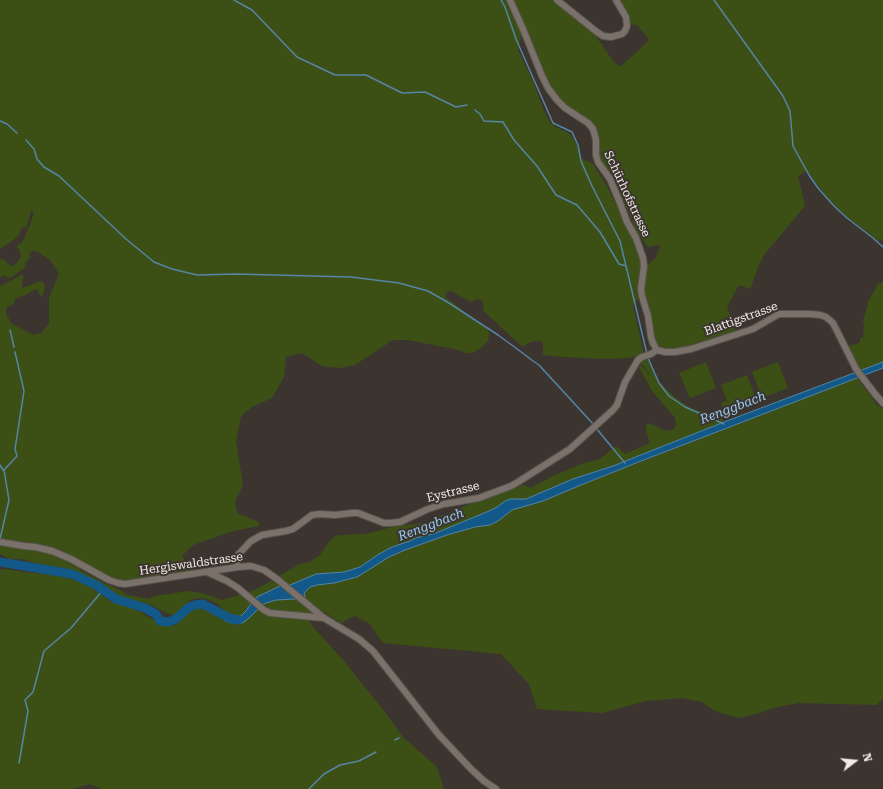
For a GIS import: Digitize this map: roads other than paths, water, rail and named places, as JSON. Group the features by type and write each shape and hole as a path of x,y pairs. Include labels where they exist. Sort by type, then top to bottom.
{"street":[{"name":"Schürhofstrasse","path":"510,0 548,88 565,108 588,123 593,129 596,140 596,155 598,162 610,179 627,222 636,238 643,258 644,266 642,296 648,316 651,337 657,350"},
{"path":"557,0 596,32 604,36 611,37 622,34 627,26 626,17 616,0"},
{"name":"Blattigstrasse","path":"657,350 675,352 691,349 753,329 779,314 817,314 825,317 833,323 856,370 883,403"},
{"name":"Eystrasse","path":"238,566 237,556 251,541 262,535 293,529 312,515 358,513 384,523 400,522 428,509 444,504 479,498 518,482 570,449 613,410 618,402 625,382 638,360 652,354 657,350"},
{"name":"Hergiswaldstrasse","path":"2,542 52,551 109,580 125,584 238,566 251,566 264,570 324,618 359,639 373,651 439,735 471,769 484,781 496,789"},
{"path":"207,572 238,588 264,610 270,613 324,618"}],"water":[{"path":"883,362 883,368 636,463 543,501 512,510 498,521 490,525 475,527 447,535 405,550 389,557 357,577 310,587 304,594 306,600 276,600 263,604 242,623 225,621 227,614 233,617 241,616 257,597 280,586 290,585 316,574 344,572 360,567 392,547 416,538 436,533 489,511 510,499 526,499 573,479 613,466"}],"waterway":[{"path":"234,0 252,10 297,57 335,75 366,75 402,93 425,92 456,107 467,105"},
{"path":"501,0 505,7 516,39 553,123 572,132 578,145 581,161 592,186 620,241 647,354"},
{"path":"714,0 783,96 790,111 793,146 809,175 834,206 883,247"},
{"path":"475,110 480,114 484,121 503,122 514,140 537,166 556,195 577,205 600,232 619,264 626,266"},
{"path":"0,121 7,124 17,133"},
{"path":"26,140 34,149 37,159 44,167 59,176 126,239 154,262 172,269 197,275 235,274 351,277 399,283 428,291 498,335 539,365 594,425"},
{"path":"10,330 14,347"},
{"path":"0,539 9,500 4,470 17,456 15,449 24,391 15,352"},
{"path":"648,358 659,383 669,396 685,407 724,424"},
{"path":"596,428 625,463"},
{"path":"0,465 3,470"},
{"name":"Renggbach","path":"0,562 72,574 96,585 116,599 145,608 156,614 160,621 168,622 176,619 188,608 194,605 203,604 229,618 238,620"},
{"path":"19,763 28,711 25,700 33,692 44,651 71,628 103,590"},
{"path":"395,740 399,738"},
{"path":"309,789 324,774 340,765 359,761 376,752"}]}
